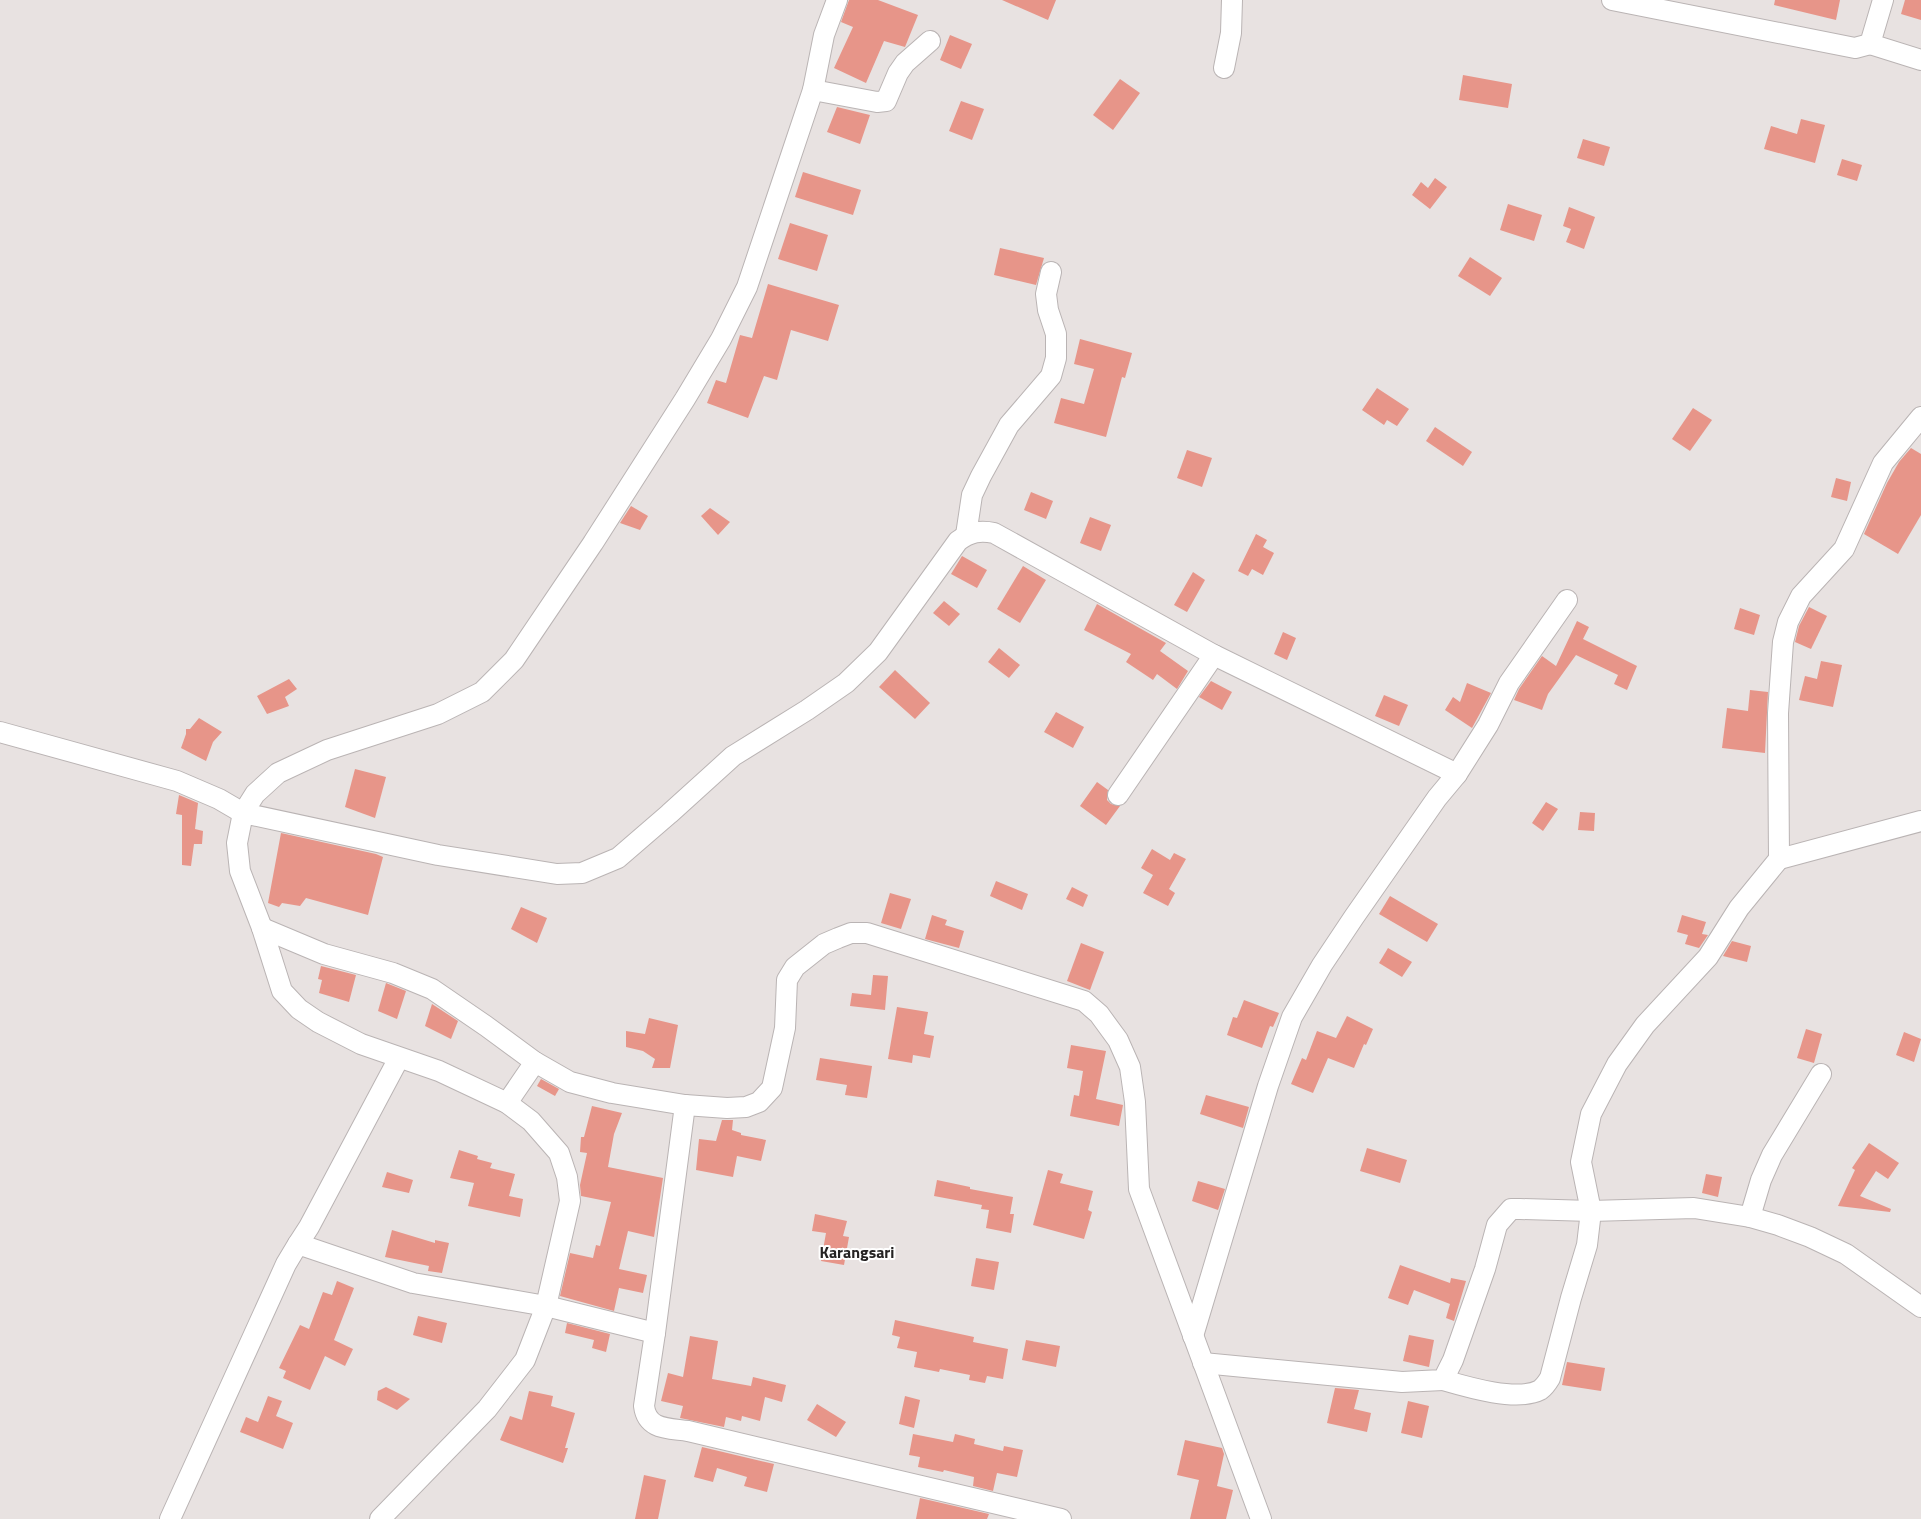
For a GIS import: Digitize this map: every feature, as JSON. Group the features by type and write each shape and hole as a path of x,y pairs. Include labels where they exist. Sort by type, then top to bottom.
{"street":[{"path":"380,1519 487,1409 525,1360 546,1306 570,1201 567,1177 559,1153 531,1121 506,1103 439,1071 396,1063 318,1022 299,1009 282,991 262,928 240,871 237,842 242,813 255,794 278,773 327,750 438,714 482,692 514,660 593,543 720,339 747,287 814,90 824,35 837,0"},
{"path":"1224,68 1231,33 1232,0"},
{"path":"1612,0 1855,48 1870,44 1921,60"},
{"path":"1870,44 1883,0"},
{"path":"814,90 877,102 886,101 898,73 905,63 930,41"},
{"path":"966,535 972,495 981,476 1009,425 1051,376 1056,358 1056,334 1048,310 1046,294 1051,272"},
{"path":"1779,859 1778,712 1783,642 1788,622 1801,596 1844,549 1883,463 1921,417"},
{"path":"0,732 177,781 219,799 242,813 438,855 557,874 582,874 618,858 733,756 807,710 846,683 878,652 958,540 977,531 994,533 1214,655 1457,774"},
{"path":"1193,1336 1268,1086 1292,1017 1322,965 1354,917 1437,798 1457,774 1488,725 1509,683 1567,600"},
{"path":"1118,795 1214,655"},
{"path":"1203,1363 1402,1382 1443,1380 1493,1392 1512,1394 1535,1392 1542,1388 1550,1378 1587,1245 1591,1211 1581,1162 1591,1114 1617,1064 1645,1024 1708,957 1739,908 1779,859 1921,821"},
{"path":"262,928 324,954 393,973 432,989 535,1062 570,1082 612,1093 685,1105 727,1108 746,1107 759,1102 764,1097 772,1088 776,1073 784,1028 787,980 795,967 824,944 851,934 867,933 1084,1001 1099,1014 1118,1040 1130,1068 1135,1102 1138,1189 1262,1519"},
{"path":"506,1103 535,1062"},
{"path":"170,1519 286,1264 309,1227 396,1063"},
{"path":"1750,1216 1761,1180 1772,1154 1822,1074"},
{"path":"685,1105 656,1333 644,1406 645,1416 653,1424 1061,1519"},
{"path":"1443,1380 1453,1360 1482,1278 1497,1225 1511,1210 1591,1211 1694,1208 1750,1216 1794,1231 1846,1254 1921,1307"},
{"path":"298,1244 413,1282 546,1306 656,1333"}],"building":[{"path":"849,0 878,0 918,15 905,47 884,41 866,83 834,68 853,27 841,22"},
{"path":"1002,0 1056,0 1048,20"},
{"path":"1775,0 1840,0 1836,20 1774,5"},
{"path":"1905,0 1921,0 1921,20 1901,14"},
{"path":"950,35 972,44 961,69 940,60"},
{"path":"1463,75 1512,84 1508,108 1459,100"},
{"path":"1120,79 1140,93 1113,130 1093,115"},
{"path":"961,101 984,109 972,140 949,131"},
{"path":"837,107 870,115 860,144 827,132"},
{"path":"1801,119 1825,125 1815,163 1764,149 1771,126 1797,134"},
{"path":"1583,139 1610,147 1604,166 1577,158"},
{"path":"1842,159 1862,165 1857,181 1837,175"},
{"path":"803,172 861,190 853,215 795,197"},
{"path":"1435,178 1447,187 1430,209 1412,195 1421,182 1428,188"},
{"path":"1508,204 1542,215 1534,241 1500,230"},
{"path":"1569,207 1595,217 1584,249 1566,242 1571,229 1563,226"},
{"path":"790,223 828,235 817,271 778,259"},
{"path":"1000,248 1044,258 1036,285 994,275"},
{"path":"1470,257 1502,278 1490,296 1458,276"},
{"path":"768,284 839,305 828,341 791,330 777,380 764,376 748,418 707,403 716,380 726,383 740,335 752,338"},
{"path":"1080,339 1132,353 1125,378 1122,377 1106,437 1054,423 1061,398 1084,404 1094,369 1074,364"},
{"path":"1377,388 1409,409 1397,426 1387,420 1384,425 1362,410"},
{"path":"1693,408 1712,420 1690,451 1672,439"},
{"path":"1435,427 1472,452 1463,466 1426,441"},
{"path":"1911,448 1921,454 1921,515 1898,554 1864,534 1887,483 1899,462"},
{"path":"1187,450 1212,458 1202,487 1177,478"},
{"path":"1836,478 1851,482 1847,501 1831,497"},
{"path":"1031,492 1053,501 1046,519 1024,510"},
{"path":"631,506 648,516 640,530 620,523"},
{"path":"710,508 730,522 718,535 701,516"},
{"path":"1090,517 1111,525 1101,551 1080,543"},
{"path":"1256,534 1267,540 1263,547 1274,553 1263,575 1252,569 1248,576 1238,571"},
{"path":"962,556 987,570 977,588 951,574"},
{"path":"1023,566 1046,580 1020,623 997,609"},
{"path":"1193,572 1205,580 1187,612 1174,605"},
{"path":"944,601 960,614 949,626 933,613"},
{"path":"1097,604 1166,643 1160,651 1188,671 1177,689 1157,674 1153,680 1126,662 1131,654 1084,630"},
{"path":"1809,607 1827,616 1811,649 1795,642 1799,626"},
{"path":"1740,608 1760,615 1754,635 1734,629"},
{"path":"1577,621 1589,627 1583,639 1637,666 1627,690 1614,684 1618,675 1576,655 1548,694 1542,710 1514,700 1519,689 1542,656 1556,666"},
{"path":"1283,632 1296,638 1287,660 1274,654"},
{"path":"999,648 1020,665 1009,678 988,662"},
{"path":"1821,661 1842,665 1833,707 1799,700 1805,676 1817,679"},
{"path":"895,670 930,703 915,719 879,687"},
{"path":"289,679 297,689 285,697 289,706 267,714 257,696"},
{"path":"1211,681 1232,692 1222,710 1199,697"},
{"path":"1467,683 1491,693 1472,728 1445,710 1453,697 1460,702"},
{"path":"1750,690 1768,692 1765,753 1722,748 1727,708 1748,711"},
{"path":"1384,695 1408,705 1399,726 1375,716"},
{"path":"1056,712 1084,727 1073,748 1044,732"},
{"path":"199,718 222,732 213,742 206,761 181,748 186,729 190,729"},
{"path":"355,769 386,777 375,818 345,807"},
{"path":"1097,782 1108,790 1107,800 1111,804 1120,806 1106,825 1080,806"},
{"path":"179,795 198,803 195,829 203,831 202,844 194,844 191,866 182,865 182,815 176,814"},
{"path":"1546,802 1558,809 1543,831 1532,823"},
{"path":"1580,812 1595,813 1594,831 1578,830"},
{"path":"281,833 383,857 368,915 306,898 300,906 282,903 279,907 268,903"},
{"path":"1152,849 1170,860 1174,853 1186,859 1169,889 1175,893 1168,906 1143,893 1153,875 1141,868"},
{"path":"996,881 1028,894 1022,910 990,896"},
{"path":"1072,887 1088,895 1083,907 1066,899"},
{"path":"890,893 911,899 901,929 881,923"},
{"path":"1390,896 1438,924 1427,942 1379,914"},
{"path":"521,907 547,918 537,943 511,929"},
{"path":"932,915 947,920 945,925 964,931 959,948 925,939"},
{"path":"1682,915 1706,922 1702,934 1708,935 1699,948 1685,944 1688,935 1677,932"},
{"path":"1732,941 1751,946 1747,962 1723,956"},
{"path":"1081,943 1104,952 1090,990 1067,981"},
{"path":"1388,948 1412,962 1402,977 1379,963"},
{"path":"321,966 356,975 349,1002 319,993 322,980 318,979"},
{"path":"873,975 888,976 885,1010 850,1006 852,993 871,995"},
{"path":"386,983 406,991 397,1019 378,1011"},
{"path":"1244,1000 1279,1013 1273,1027 1270,1026 1262,1048 1227,1035 1233,1017 1237,1018"},
{"path":"432,1004 458,1021 451,1039 425,1026"},
{"path":"897,1007 928,1012 924,1034 934,1036 930,1058 913,1055 912,1063 888,1059"},
{"path":"1347,1016 1373,1029 1366,1045 1364,1044 1354,1068 1328,1058 1313,1093 1291,1084 1302,1058 1306,1060 1317,1031 1336,1038"},
{"path":"649,1018 678,1025 670,1068 652,1068 655,1059 643,1051 626,1047 626,1031 645,1034"},
{"path":"1806,1029 1822,1034 1814,1063 1797,1058"},
{"path":"1904,1032 1921,1039 1914,1062 1896,1055"},
{"path":"1071,1045 1106,1051 1096,1099 1123,1105 1119,1126 1070,1116 1074,1095 1079,1096 1083,1071 1067,1068"},
{"path":"820,1058 872,1066 867,1098 845,1095 847,1085 816,1080"},
{"path":"541,1079 559,1089 555,1096 537,1086"},
{"path":"1206,1095 1249,1107 1243,1128 1200,1114"},
{"path":"592,1106 622,1113 614,1134 608,1167 663,1178 654,1237 628,1231 619,1269 647,1275 643,1293 619,1288 614,1311 560,1296 570,1253 593,1258 596,1245 600,1246 611,1202 581,1196 580,1185 587,1153 580,1152 581,1137 584,1137"},
{"path":"722,1120 733,1120 732,1130 741,1133 741,1135 766,1140 761,1161 737,1156 733,1177 696,1170 699,1139 716,1141"},
{"path":"1869,1143 1899,1163 1888,1179 1876,1171 1860,1196 1891,1209 1890,1212 1838,1206 1855,1170 1852,1168"},
{"path":"1367,1148 1407,1160 1400,1183 1360,1171"},
{"path":"459,1150 478,1156 477,1159 492,1163 490,1168 515,1174 509,1196 523,1199 520,1217 468,1206 474,1183 450,1178"},
{"path":"1048,1170 1063,1174 1060,1183 1093,1191 1088,1210 1092,1212 1084,1239 1033,1225"},
{"path":"387,1172 413,1180 409,1193 382,1187"},
{"path":"1706,1174 1722,1177 1718,1197 1702,1193"},
{"path":"937,1180 970,1187 970,1189 1013,1197 1010,1214 1014,1214 1011,1233 986,1228 989,1210 981,1209 982,1205 934,1196"},
{"path":"1198,1181 1225,1189 1218,1210 1192,1201"},
{"path":"815,1214 847,1221 843,1236 849,1237 844,1265 821,1261 826,1233 812,1231"},
{"path":"392,1230 435,1243 435,1240 449,1243 442,1273 428,1271 429,1266 385,1257"},
{"path":"976,1258 999,1262 994,1290 971,1286"},
{"path":"1400,1265 1450,1283 1451,1278 1466,1281 1454,1321 1446,1318 1450,1304 1414,1290 1408,1305 1388,1298"},
{"path":"337,1281 354,1288 334,1340 353,1349 345,1366 325,1356 310,1390 283,1378 286,1371 279,1368 300,1325 309,1329 323,1292 332,1295"},
{"path":"418,1316 447,1323 442,1343 413,1335"},
{"path":"895,1320 974,1337 973,1342 1008,1349 1003,1379 987,1376 985,1383 969,1380 970,1375 940,1369 939,1372 914,1367 917,1352 897,1348 900,1337 892,1335"},
{"path":"567,1323 610,1334 606,1352 592,1348 594,1340 565,1333"},
{"path":"1409,1335 1434,1340 1429,1367 1403,1361"},
{"path":"690,1336 718,1341 712,1379 751,1386 753,1377 786,1385 782,1402 765,1397 760,1421 742,1416 741,1421 726,1417 724,1427 680,1418 683,1406 661,1401 668,1373 683,1377"},
{"path":"1026,1340 1060,1346 1056,1367 1022,1360"},
{"path":"1567,1362 1605,1368 1601,1391 1562,1385"},
{"path":"386,1387 410,1399 397,1410 377,1400 378,1391"},
{"path":"1335,1388 1359,1390 1354,1409 1371,1413 1367,1432 1327,1423"},
{"path":"529,1391 553,1396 551,1406 575,1413 565,1448 568,1448 563,1463 500,1440 510,1416 522,1420"},
{"path":"268,1396 282,1401 276,1416 293,1423 283,1449 240,1432 246,1417 258,1422"},
{"path":"905,1396 920,1400 914,1428 899,1424"},
{"path":"1408,1401 1429,1406 1422,1438 1401,1433"},
{"path":"817,1404 846,1422 836,1437 807,1420"},
{"path":"913,1434 953,1442 955,1434 975,1439 974,1444 1003,1451 1004,1446 1023,1450 1017,1477 997,1473 993,1491 973,1486 974,1477 944,1470 943,1472 918,1467 920,1457 909,1455"},
{"path":"1185,1440 1222,1448 1224,1454 1217,1486 1233,1490 1226,1519 1190,1519 1199,1480 1177,1475"},
{"path":"702,1447 774,1464 767,1492 744,1486 747,1477 717,1468 713,1482 694,1477"},
{"path":"644,1475 666,1480 658,1519 635,1519"},
{"path":"920,1498 989,1514 987,1519 916,1519"}],"district":[{"name":"Karangsari","path":"857,1252"}]}
